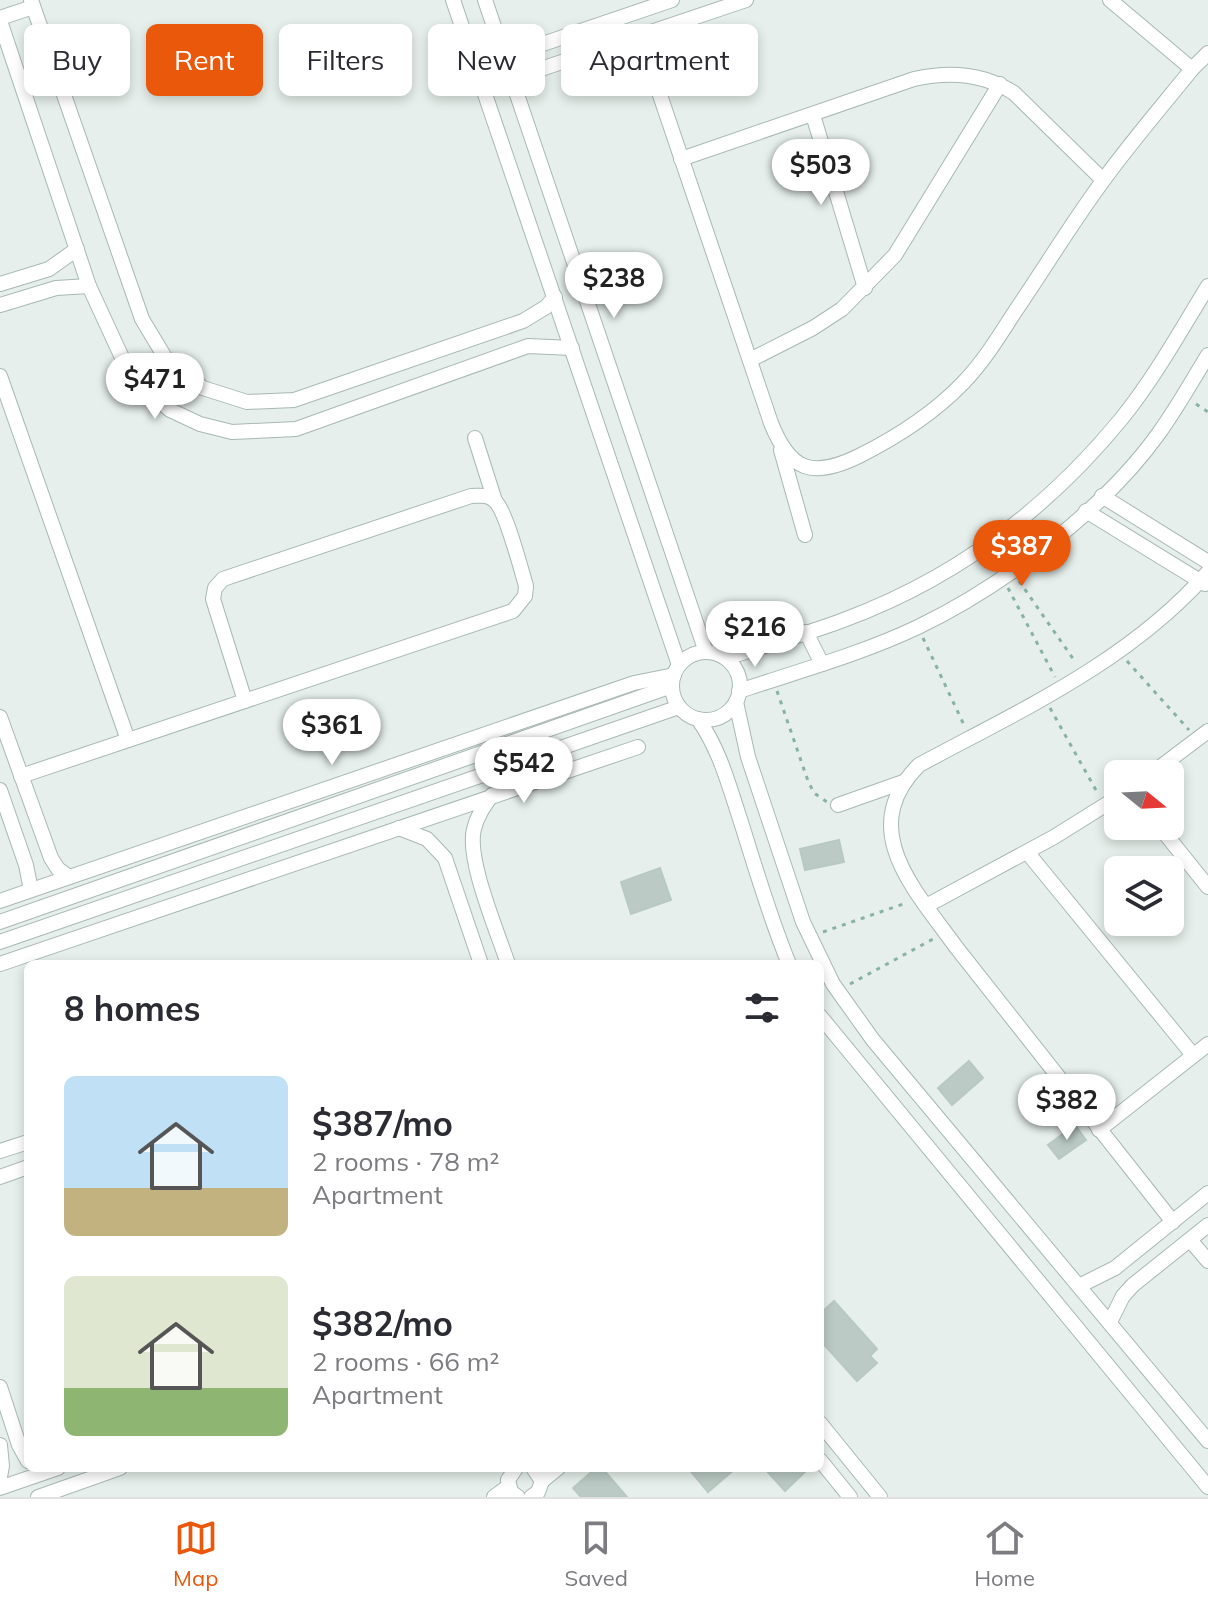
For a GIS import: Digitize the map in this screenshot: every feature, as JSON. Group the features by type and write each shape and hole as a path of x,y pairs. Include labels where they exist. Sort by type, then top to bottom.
{"street":[{"path":"453,0 593,407 675,676 679,707"},
{"path":"485,0 493,24"},
{"path":"623,0 628,15"},
{"path":"545,43 672,0"},
{"path":"675,24 746,0"},
{"path":"1110,0 1192,69"},
{"path":"555,297 535,315 294,400 247,402 203,388 166,359 142,319 32,4 0,20 89,286 124,362 145,389 170,410 200,424 232,432 296,429 506,352 543,345 572,348"},
{"path":"780,446 795,463 806,467 817,470 839,466 905,431 936,408 964,382 988,352 1103,180 1208,53"},
{"path":"681,159 914,79 935,74 966,75 1000,84 1014,93 1103,180"},
{"path":"750,360 813,328 842,309 895,255 1000,84"},
{"path":"518,96 706,652"},
{"path":"660,96 780,446 805,535"},
{"path":"813,115 865,288"},
{"path":"0,284 49,269 77,249"},
{"path":"0,305 56,288 89,286"},
{"path":"726,658 843,620 949,571 997,540 1041,504 1123,416 1208,286"},
{"path":"498,328 506,352"},
{"path":"679,707 698,719 720,717 738,696 917,627 1008,574 1102,496 1158,434 1208,355"},
{"path":"0,376 128,740"},
{"path":"593,407 620,397"},
{"path":"21,776 513,611 525,596 526,586 475,438"},
{"path":"245,701 213,599 215,588 223,579 471,496 484,495 495,501"},
{"path":"1102,496 1208,562"},
{"path":"1086,511 1205,580 1120,652 1044,698 919,765 903,782 892,802 889,825 893,847 923,902 945,933 1173,1222"},
{"path":"806,632 822,664"},
{"path":"0,922 675,676 686,658 706,652 726,658 739,679 738,696 748,757 809,936 821,960"},
{"path":"0,901 634,683 675,676"},
{"path":"0,942 679,707"},
{"path":"0,717 51,858 58,869 69,877"},
{"path":"698,719 719,757 787,960"},
{"path":"1170,760 1203,735"},
{"path":"0,964 638,747"},
{"path":"838,805 903,782"},
{"path":"0,790 26,865 31,890"},
{"path":"492,795 481,809 472,840 481,883 507,960"},
{"path":"923,902 1027,852 1104,807"},
{"path":"399,828 427,839 445,858 480,960"},
{"path":"1170,840 1208,887"},
{"path":"1027,852 1193,1055"},
{"path":"95,868 103,886"},
{"path":"457,889 464,876 475,877 481,883"},
{"path":"824,965 837,991 873,1040 1208,1441"},
{"path":"824,1021 1208,1487"},
{"path":"1099,1130 1208,1044"},
{"path":"0,1151 24,1143"},
{"path":"0,1177 24,1168"},
{"path":"1079,1286 1104,1275 1208,1193"},
{"path":"1110,1322 1123,1296 1133,1285 1208,1225"},
{"path":"1190,1240 1208,1261"},
{"path":"0,1387 24,1454"},
{"path":"824,1428 880,1497"},
{"path":"0,1477 1,1448 13,1452 19,1445"},
{"path":"824,1465 850,1497"},
{"path":"0,1488 40,1472"},
{"path":"38,1497 109,1472"},
{"path":"539,1486 554,1472"},
{"path":"494,1497 510,1480"}],"path":[{"path":"1008,574 1084,675"},
{"path":"1008,574 1061,688"},
{"path":"917,627 970,737"},
{"path":"1120,652 1203,735"},
{"path":"773,680 814,793 838,805"},
{"path":"1044,698 1104,790"},
{"path":"809,936 923,902"},
{"path":"837,991 945,933"}],"building":[{"path":"839,840 844,862 805,870 800,849"},
{"path":"660,868 671,900 631,914 621,882"},
{"path":"969,1061 983,1078 952,1105 938,1088"},
{"path":"1075,1125 1086,1140 1059,1159 1048,1145"},
{"path":"834,1301 877,1349 870,1356 877,1363 857,1381 824,1344 824,1310"},
{"path":"591,1472 605,1472 627,1497 581,1497 573,1488"},
{"path":"691,1472 731,1472 708,1492"},
{"path":"768,1472 805,1472 785,1491"}]}
